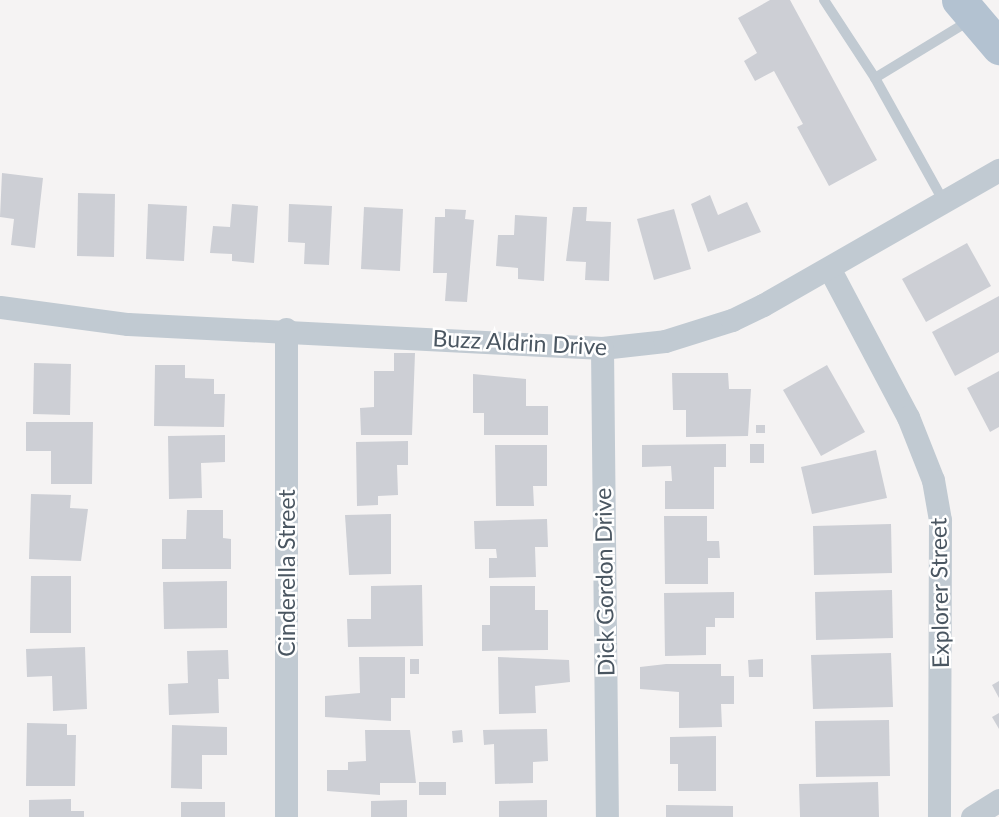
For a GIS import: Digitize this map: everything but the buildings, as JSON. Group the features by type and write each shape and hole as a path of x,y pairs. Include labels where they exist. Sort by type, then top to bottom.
{"main road":[{"path":"967,9 999,47"}],"street":[{"name":"Buzz Aldrin Drive","path":"0,307 128,324 286,329 602,348 699,332 763,305 999,170"},
{"name":"Explorer Street","path":"829,268 908,417 933,480 940,520 939,817"},
{"name":"Cinderella Street","path":"285,817 286,329"},
{"name":"Dick Gordon Drive","path":"602,348 607,817"},
{"path":"972,817 999,800"}],"lane":[{"path":"824,0 875,78 944,202"},
{"path":"875,78 967,9"}]}
